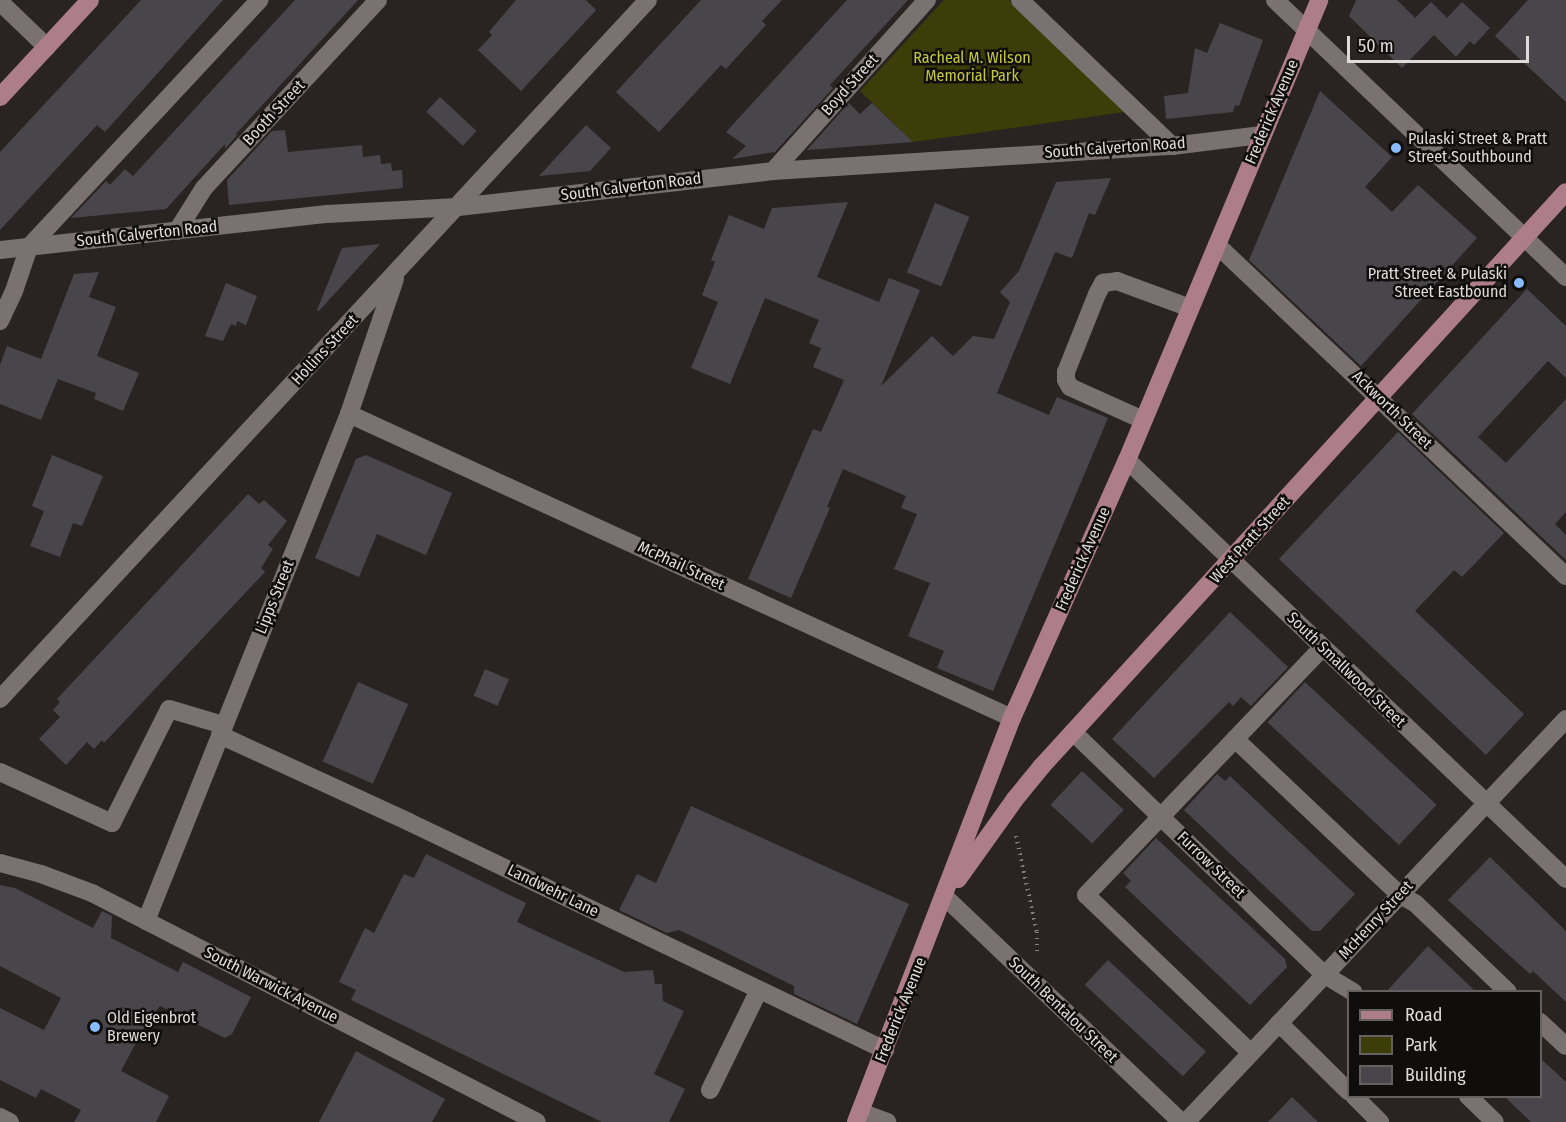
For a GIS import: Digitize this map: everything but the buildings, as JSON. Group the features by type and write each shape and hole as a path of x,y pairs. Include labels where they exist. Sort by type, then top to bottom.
{"main road":[{"path":"0,97 90,0"},
{"name":"Frederick Avenue","path":"858,1117 945,897 969,827 1012,718 1126,460 1319,0"},
{"name":"West Pratt Street","path":"945,897 1015,799 1073,732 1232,561 1378,397 1566,192"}],"street":[{"path":"0,321 14,291 29,247 259,0"},
{"name":"Booth Street","path":"177,231 204,188 378,0"},
{"name":"Boyd Street","path":"773,171 927,0"},
{"path":"1020,0 1172,146"},
{"path":"1275,0 1566,277"},
{"name":"Hollins Street","path":"0,699 458,207 644,1"},
{"path":"0,2 47,47"},
{"name":"South Calverton Road","path":"0,250 327,214 458,207 773,171 1172,146 1262,135"},
{"name":"Ackworth Street","path":"1217,245 1566,576"},
{"name":"Lipps Street","path":"146,921 349,414 398,272"},
{"path":"1143,420 1070,387 1066,380 1066,372 1097,294 1103,283 1117,281 1190,308"},
{"name":"McPhail Street","path":"349,414 1012,718"},
{"name":"South Smallwood Street","path":"1126,460 1566,879"},
{"path":"1251,1053 1086,895 1323,647"},
{"name":"Landwehr Lane","path":"0,772 112,823 169,709 221,730 885,1050"},
{"name":"McHenry Street","path":"1186,1122 1566,719"},
{"name":"Furrow Street","path":"1073,732 1325,975 1350,990"},
{"path":"1235,739 1400,895 1416,904 1506,990"},
{"name":"South Warwick Avenue","path":"0,863 41,874 92,893 537,1122"},
{"name":"South Bentalou Street","path":"945,897 1181,1122"},
{"path":"710,1090 759,990"},
{"path":"1279,1023 1347,1090"},
{"path":"1542,1024 1566,1046"},
{"path":"1356,1098 1380,1122"},
{"path":"1470,1098 1495,1122"},
{"path":"0,1117 10,1122"},
{"path":"858,1117 887,1122"}],"path":[{"path":"1016,835 1037,932 1038,951"}],"green space":[{"name":"Racheal M. Wilson Memorial Park","path":"944,0 1009,0 1125,112 913,142 860,91"}],"place":[{"name":"Pulaski Street & Pratt Street Southbound","path":"1396,148"},
{"name":"Pratt Street & Pulaski Street Eastbound","path":"1519,283"},
{"name":"Old Eigenbrot Brewery","path":"95,1027"}]}
